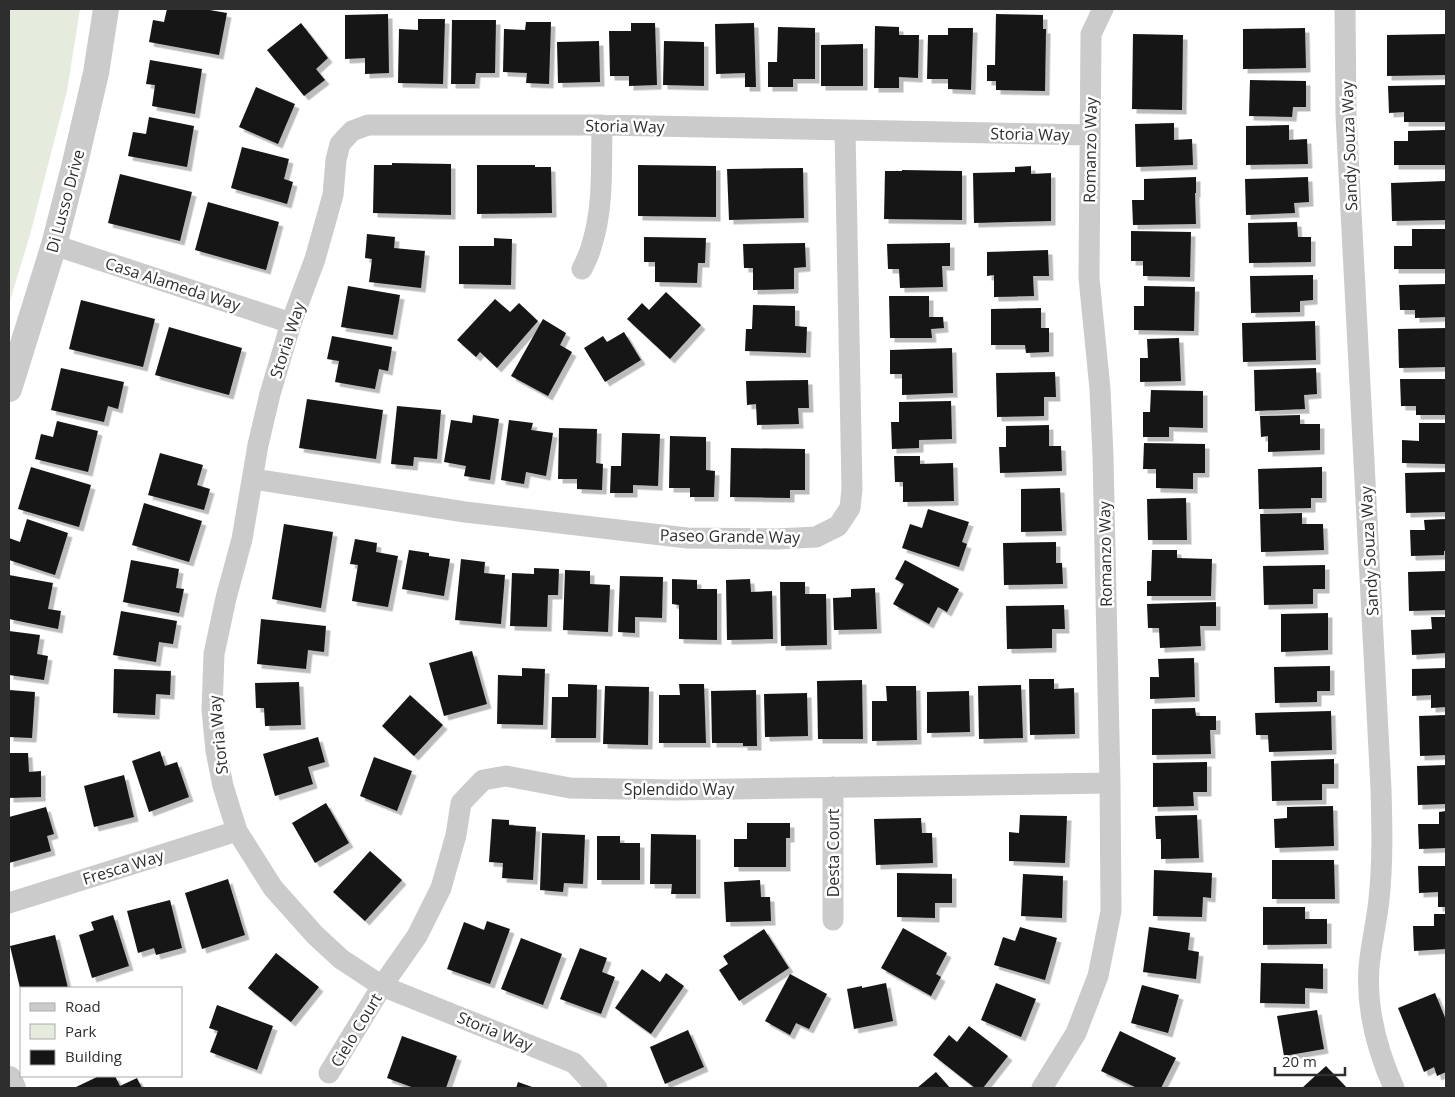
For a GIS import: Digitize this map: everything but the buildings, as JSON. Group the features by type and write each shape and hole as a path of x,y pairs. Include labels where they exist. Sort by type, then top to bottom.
{"street":[{"name":"Di Lusso Drive","path":"9,388 54,245 87,117 106,9"},
{"name":"Romanzo Way","path":"1042,1088 1076,1032 1098,976 1111,911 1102,427 1089,278 1091,34 1103,9"},
{"name":"Sandy Souza Way","path":"1344,9 1346,116 1382,814 1382,865 1369,967 1369,995 1378,1049 1394,1088"},
{"name":"Storia Way","path":"597,1088 574,1062 382,986 341,959 314,935 272,888 237,831 223,786 216,751 212,710 214,654 242,538 258,445 270,394 291,323 315,260 333,195 336,160 340,144 352,131 368,125 602,125 1089,135"},
{"path":"582,269 592,244 598,218 601,190 602,125"},
{"name":"Paseo Grande Way","path":"253,479 465,512 687,538 777,539 816,537 838,526 850,508 852,490 845,130"},
{"name":"Casa Alameda Way","path":"54,245 291,323"},
{"name":"Splendido Way","path":"382,986 417,936 441,888 456,835 461,803 483,780 506,776 570,788 676,790 1110,782"},
{"name":"Desta Court","path":"833,787 834,920"},
{"name":"Fresca Way","path":"9,902 237,831"},
{"name":"Cielo Court","path":"329,1074 382,986"},
{"path":"9,1079 13,1088"}],"green space":[{"path":"9,9 80,9 67,91 30,235 9,304"}]}
